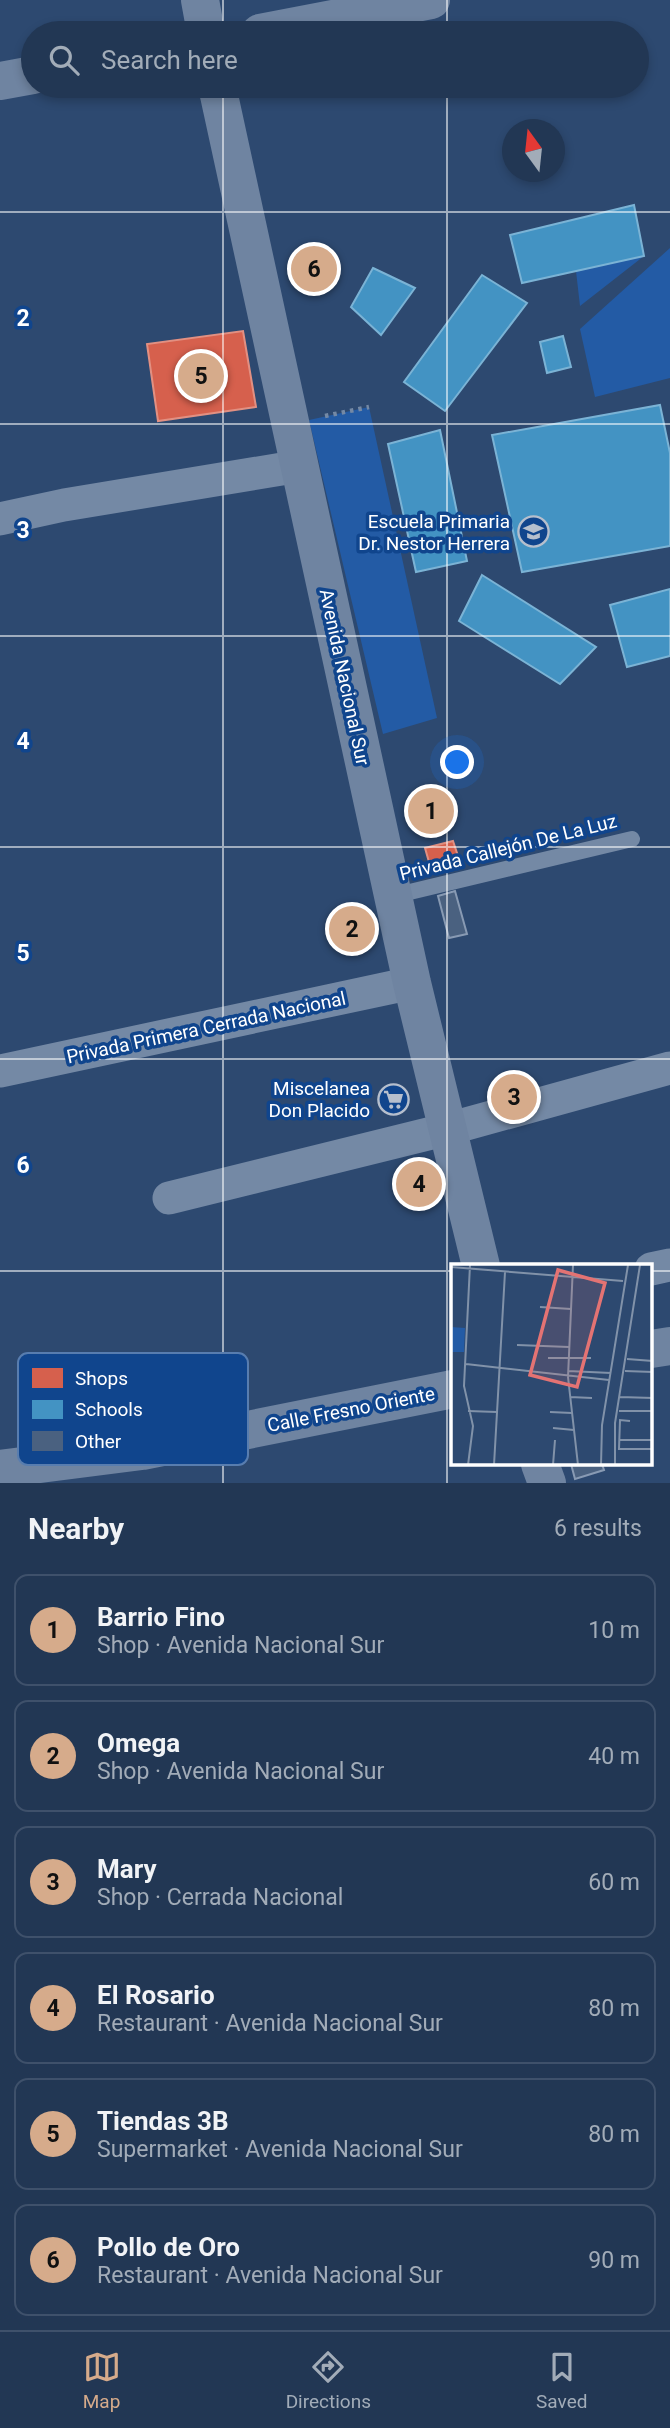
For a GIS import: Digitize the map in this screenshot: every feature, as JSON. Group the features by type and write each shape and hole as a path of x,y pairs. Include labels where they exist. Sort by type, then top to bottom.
{"main road":[{"path":"201,0 204,21"},
{"path":"322,21 431,0"},
{"path":"0,81 21,77"},
{"name":"Avenida Nacional Sur","path":"220,98 412,983 481,1264"},
{"path":"652,1349 670,1346"},
{"name":"Calle Fresno Oriente","path":"248,1430 451,1389"},
{"name":"Calle Fresno Oriente","path":"0,1469 32,1465"},
{"path":"540,1465 547,1483"}],"street":[{"path":"0,519 64,505 300,466"},
{"name":"Privada Primera Cerrada Nacional","path":"0,1071 412,983"},
{"path":"169,1198 448,1129 670,1068"},
{"path":"652,1269 670,1265"}],"lane":[{"name":"Privada Callejón De La Luz","path":"393,896 632,839"}],"shaded area":[{"path":"670,248 670,378 595,397 580,329"},
{"path":"644,256 580,306 576,271"},
{"path":"369,407 437,718 383,734 309,420"}],"building: Shops":[{"path":"329,254 333,278 300,287 296,260"},
{"path":"243,331 256,407 158,421 147,344"},
{"path":"442,796 447,820 420,826 414,803"},
{"path":"453,841 460,862 431,869 425,848"}],"building: Schools":[{"path":"634,205 644,256 522,283 510,235"},
{"path":"373,268 415,288 381,335 351,307"},
{"path":"482,275 527,303 445,411 404,382"},
{"path":"563,336 571,367 547,373 540,342"},
{"path":"660,405 670,453 670,546 522,572 492,435"},
{"path":"440,430 467,561 416,572 388,444"},
{"path":"482,575 596,647 560,684 459,621"},
{"path":"670,589 670,656 627,667 610,605"}],"building: Other":[{"path":"455,891 467,934 449,938 438,896"},
{"path":"571,1465 602,1465 604,1470 575,1479"}],"place":[{"name":"Pollo de Oro","path":"314,269"},
{"name":"Tiendas 3B","path":"201,376"},
{"name":"Escuela Primaria Dr. Nestor Herrera","path":"533,532"},
{"name":"Barrio Fino","path":"431,811"},
{"name":"Omega","path":"352,929"},
{"name":"Mary","path":"514,1097"},
{"name":"Miscelanea Don Placido","path":"393,1099"},
{"name":"El Rosario","path":"419,1184"}]}
